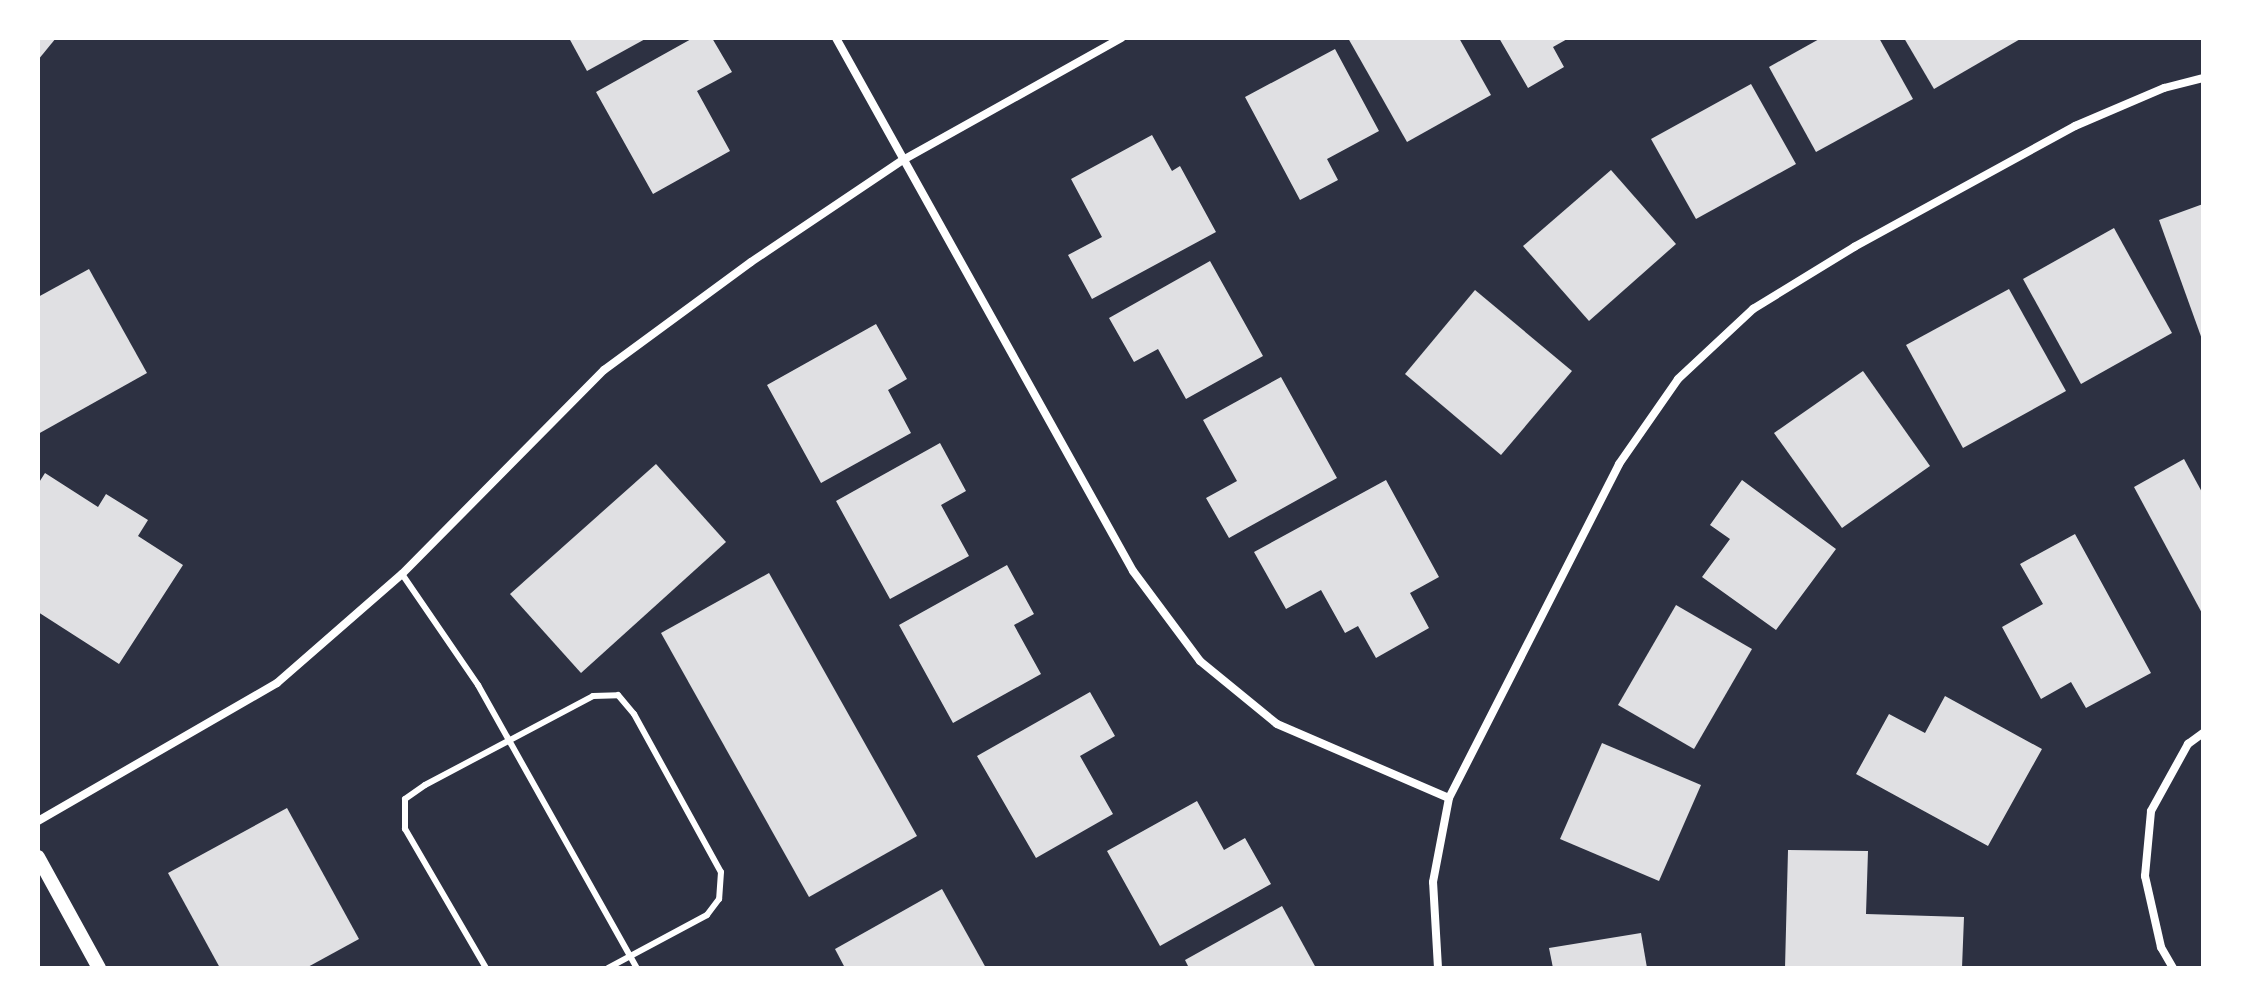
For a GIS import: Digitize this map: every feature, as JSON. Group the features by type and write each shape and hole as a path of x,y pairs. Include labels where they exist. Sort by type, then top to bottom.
{"street":[{"path":"836,38 1133,571 1200,661 1277,724 1449,798"},
{"path":"38,821 277,683 402,574 604,370 751,262 903,160 1121,38"},
{"path":"1438,968 1433,882 1449,798 1619,464 1678,379 1753,309 1854,247 2075,126 2164,88 2203,78"},
{"path":"2173,968 2161,947 2145,876 2151,811 2188,744 2203,733"},
{"path":"38,857 99,968"}],"lane":[{"path":"402,574 478,685 637,968"},
{"path":"486,968 405,829 405,799 593,696 618,695 634,714 721,872 719,899 707,915 608,968"}],"building":[{"path":"38,38 56,38 38,60"},
{"path":"569,38 647,38 587,71"},
{"path":"693,38 712,38 732,72 697,91 730,151 653,194 596,92"},
{"path":"1348,38 1459,38 1491,95 1407,142"},
{"path":"1499,38 1569,38 1553,47 1564,67 1528,88"},
{"path":"1821,38 1879,38 1913,99 1816,152 1769,67"},
{"path":"1904,38 2022,38 1934,89"},
{"path":"1335,49 1379,131 1327,159 1338,180 1300,200 1245,97"},
{"path":"1751,84 1796,164 1696,219 1651,139"},
{"path":"1152,135 1172,171 1180,166 1216,232 1092,299 1068,255 1102,237 1071,179"},
{"path":"1611,170 1676,244 1589,321 1523,246"},
{"path":"2203,204 2203,342 2159,220"},
{"path":"2114,228 2172,333 2081,384 2023,279"},
{"path":"1210,261 1263,356 1186,399 1158,349 1134,362 1109,318"},
{"path":"89,269 147,373 38,434 38,297"},
{"path":"2009,289 2066,391 1963,448 1906,345"},
{"path":"1475,290 1572,371 1501,455 1405,374"},
{"path":"876,324 907,379 888,390 911,433 821,483 767,385"},
{"path":"1863,371 1930,466 1842,528 1774,433"},
{"path":"1281,377 1337,478 1229,538 1206,498 1237,481 1203,420"},
{"path":"940,443 966,491 941,505 969,556 890,599 836,501"},
{"path":"2184,459 2203,494 2203,615 2134,487"},
{"path":"656,464 726,542 581,673 510,594"},
{"path":"45,473 98,507 106,494 148,520 138,536 183,565 119,664 38,612 38,484"},
{"path":"1386,480 1439,577 1410,593 1429,628 1376,658 1358,626 1345,633 1321,590 1286,609 1254,552"},
{"path":"1742,480 1836,549 1776,630 1702,577 1730,539 1710,525"},
{"path":"2075,534 2151,673 2086,708 2071,682 2041,699 2002,627 2043,604 2020,564"},
{"path":"1007,565 1034,614 1014,625 1041,674 953,723 899,625"},
{"path":"769,573 917,836 809,897 661,633"},
{"path":"1676,605 1752,649 1694,749 1618,705"},
{"path":"1090,692 1115,736 1080,756 1113,814 1036,858 977,756"},
{"path":"1945,696 2042,749 1988,846 1856,774 1889,714 1925,733"},
{"path":"1602,743 1701,785 1659,881 1560,839"},
{"path":"1197,801 1224,850 1245,838 1271,884 1160,946 1107,851"},
{"path":"287,808 359,939 306,968 220,968 168,873"},
{"path":"1788,850 1868,851 1866,914 1964,917 1962,968 1785,968"},
{"path":"942,889 986,968 845,968 835,949"},
{"path":"1282,906 1316,968 1189,968 1185,960"},
{"path":"1641,933 1647,968 1553,968 1549,948"}]}
